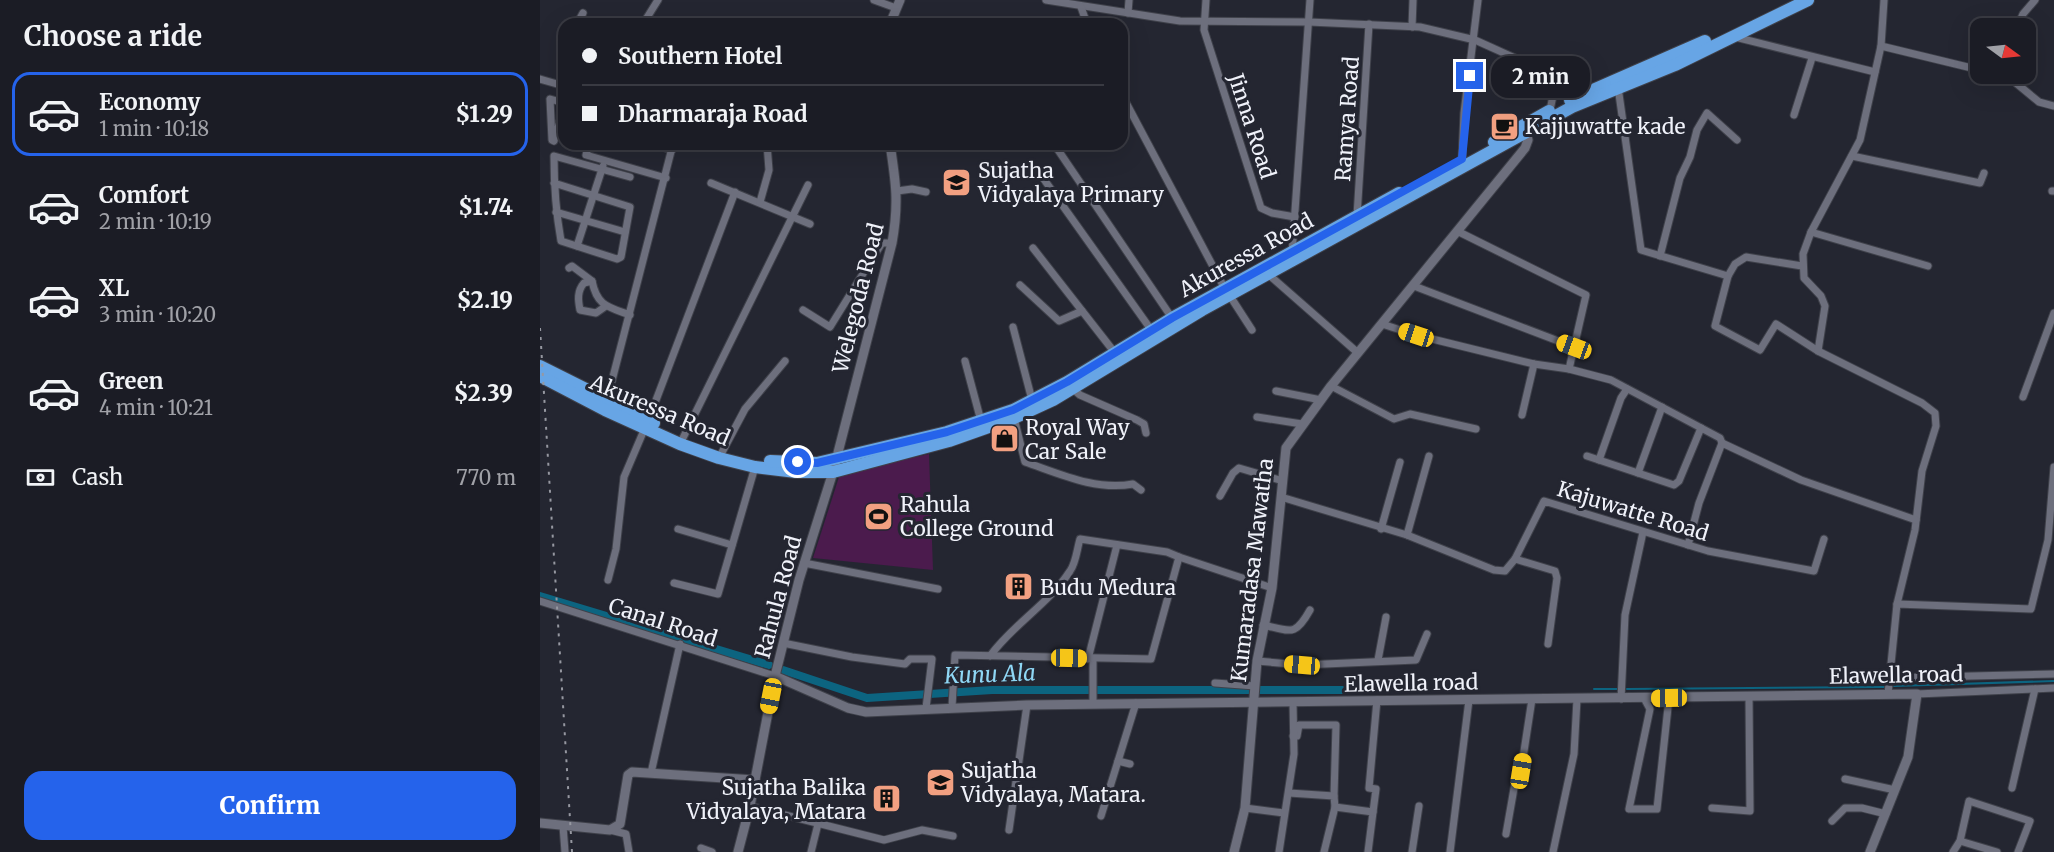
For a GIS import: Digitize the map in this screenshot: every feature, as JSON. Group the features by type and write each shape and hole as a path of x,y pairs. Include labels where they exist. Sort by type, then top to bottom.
{"highway":[{"name":"Akuressa Road","path":"721,455 781,462 817,463 981,422 1032,400 1115,353 1141,342 1152,331 1172,318 1269,275 1357,216 1462,159 1673,61 1789,0"},
{"name":"Akuressa Road","path":"540,376 682,441 755,467 832,472 949,441 1014,418 1073,389 1141,342 1526,128 1550,110 1593,89 1735,37 1808,0"},
{"name":"Akuressa Road","path":"540,366 607,400 647,424"}],"street":[{"path":"647,18 658,0"},
{"path":"874,0 898,4 892,18"},
{"path":"1046,0 1180,21 1204,19 1369,24 1447,32 1475,40 1557,77 1550,110"},
{"path":"1128,13 1129,0"},
{"path":"1204,19 1206,0"},
{"path":"1298,254 1294,235 1310,0"},
{"path":"1412,27 1413,0"},
{"path":"1462,159 1464,112 1475,40 1478,0"},
{"path":"1818,351 1825,306 1821,296 1804,278 1802,266 1811,232 1860,140 1881,46 1884,0"},
{"path":"2021,18 2034,0"},
{"path":"1081,7 1085,18"},
{"path":"580,18 583,13"},
{"name":"Jinna Road","path":"1204,19 1204,30 1262,208 1272,213 1295,218"},
{"name":"Ramya Road","path":"1357,216 1369,24"},
{"path":"1735,37 1875,72"},
{"path":"1881,46 1970,68"},
{"path":"1794,115 1812,58"},
{"path":"540,79 558,85"},
{"path":"2016,84 2039,102 2054,106"},
{"path":"1618,87 1641,250 1728,276"},
{"path":"558,101 550,99 552,140 554,141 558,129"},
{"path":"1128,106 1228,292 1252,330"},
{"path":"1660,256 1680,178 1690,157 1697,130 1707,113 1737,141"},
{"name":"Kumaradasa Mawatha","path":"1234,852 1245,808 1257,661 1272,588 1286,448 1331,386 1459,232 1525,148 1526,128"},
{"path":"587,150 586,155 666,178"},
{"path":"607,400 671,150"},
{"path":"760,202 769,170 767,150"},
{"name":"Welegoda Road","path":"836,458 892,243 898,210 891,150"},
{"path":"1058,150 1172,318"},
{"path":"554,183 630,207 620,258 561,241 556,212 554,183 554,156 630,177"},
{"path":"1852,156 1980,183 1984,173"},
{"path":"577,246 604,160"},
{"path":"1043,178 1152,331"},
{"path":"711,183 794,216 810,225"},
{"path":"682,441 808,185"},
{"path":"897,190 912,189 926,192"},
{"path":"608,580 616,549 624,477 647,424 735,192"},
{"path":"556,212 625,232"},
{"path":"1459,232 1586,295 1569,369"},
{"path":"1811,232 1866,246 1914,264 1928,266"},
{"path":"803,310 830,327 882,243 892,243"},
{"path":"1033,249 1115,353"},
{"path":"1802,266 1746,257 1735,264 1728,276 1715,326 1760,350 1776,324 1818,351 1922,403 1935,413 1936,426 1922,471 1916,520 1897,604 1888,694"},
{"path":"569,268 572,266 592,281 595,296 606,306 630,315"},
{"path":"1269,275 1358,353"},
{"path":"592,281 580,287 578,299 580,310 597,313 606,306"},
{"path":"1020,285 1059,321 1082,311"},
{"path":"1414,286 1574,347"},
{"path":"2023,397 2054,313"},
{"path":"1382,324 1416,335 1533,364 1569,369 1611,380 1720,438 1722,443 1801,480 1916,520"},
{"path":"1013,327 1032,400"},
{"path":"721,455 745,409 785,361"},
{"path":"965,361 981,422"},
{"path":"1522,415 1533,364"},
{"path":"1331,386 1394,419 1410,414 1476,429"},
{"path":"1073,389 1080,395 1144,424 1146,433"},
{"path":"1599,460 1621,398 1627,389"},
{"path":"1276,391 1321,400"},
{"path":"1638,472 1662,407"},
{"path":"1257,417 1302,424"},
{"path":"1014,418 1025,462 1095,484 1112,488 1133,484 1142,490"},
{"path":"1587,456 1674,485 1679,481 1701,428"},
{"path":"1688,545 1699,503 1722,443"},
{"path":"1407,535 1428,456"},
{"name":"Rahula Road","path":"738,852 750,806 775,675 804,563 836,458"},
{"path":"1381,529 1400,462"},
{"path":"674,583 718,594 755,467"},
{"path":"1897,604 2031,609 2051,541 2054,467"},
{"path":"1220,496 1233,473 1239,468 1283,481"},
{"path":"1281,497 1407,535 1494,570 1505,571 1515,560 1556,571 1548,644"},
{"name":"Kajuwatte Road","path":"1515,560 1544,501 1688,545 1814,571 1824,539"},
{"path":"678,529 732,545"},
{"path":"1621,699 1625,615 1643,532"},
{"path":"990,656 1004,637 1029,617 1071,570 1080,539 1167,552 1272,588"},
{"path":"1093,704 1091,659 1117,545"},
{"path":"952,707 955,655 1151,659 1179,557"},
{"path":"804,563 938,589"},
{"name":"Canal Road","path":"540,601 775,675"},
{"path":"1263,625 1292,631 1300,628 1310,610"},
{"path":"1378,660 1386,617"},
{"path":"1257,661 1302,665 1416,660 1427,634"},
{"path":"783,643 852,657 905,664 910,659 932,659 926,708"},
{"path":"651,773 680,644"},
{"path":"1889,678 2054,674"},
{"name":"Elawella road","path":"775,675 848,708 866,712 1027,705 1749,697 1917,694 2054,688"},
{"path":"1215,683 1255,686"},
{"path":"2012,788 2035,689"},
{"path":"1870,852 1908,757 1917,694"},
{"path":"1712,808 1750,811 1749,697"},
{"path":"1644,698 1650,709 1629,809 1657,809 1669,698"},
{"path":"1506,834 1516,777 1521,771 1532,699"},
{"path":"1553,852 1574,754 1577,699"},
{"path":"1368,852 1376,789 1369,788 1377,700"},
{"path":"1450,852 1469,700"},
{"path":"1279,852 1289,793 1293,703"},
{"path":"1101,816 1136,704"},
{"path":"1009,830 1027,705"},
{"path":"1293,736 1297,736 1299,725 1336,725 1335,807 1324,852"},
{"path":"1118,761 1130,764"},
{"path":"610,830 620,824 628,775 632,772 755,780"},
{"path":"1845,779 1895,790"},
{"path":"1289,793 1334,796"},
{"path":"1953,852 1960,841 1969,801 2030,821 2018,852"},
{"path":"750,806 884,840 922,830 952,837"},
{"path":"1412,852 1419,806"},
{"path":"1335,807 1373,812"},
{"path":"1245,808 1284,813"},
{"path":"1832,821 1845,808 1862,808 1886,814"},
{"path":"540,823 610,830 626,834 629,852"},
{"path":"811,852 818,824"},
{"path":"563,826 565,852"},
{"path":"1960,841 1997,852"},
{"path":"700,848 712,852"}],"shaded area":[{"name":"Rahula College Ground","path":"929,454 933,570 813,558 840,474"}],"waterway":[{"name":"Kunu Ala","path":"540,596 769,665"},
{"name":"Kunu Ala","path":"783,670 867,698 992,690 1348,690"},
{"path":"1894,686 2054,681"},
{"path":"1627,689 1884,687"},
{"path":"1594,689 1618,689"}],"railway":[{"path":"540,328 572,852"}],"place":[{"name":"Kajjuwatte kade","path":"1504,126"},
{"name":"Sujatha Vidyalaya Primary","path":"957,182"},
{"name":"Royal Way Car Sale","path":"1004,439"},
{"name":"Rahula College Ground","path":"879,516"},
{"name":"Budu Medura","path":"1019,587"},
{"name":"Sujatha Vidyalaya, Matara.","path":"940,782"},
{"name":"Sujatha Balika Vidyalaya, Matara","path":"887,799"}],"route":[{"path":"798,462 817,463 947,432 1013,410 1067,382 1172,318 1462,159 1464,112 1470,76"}]}
